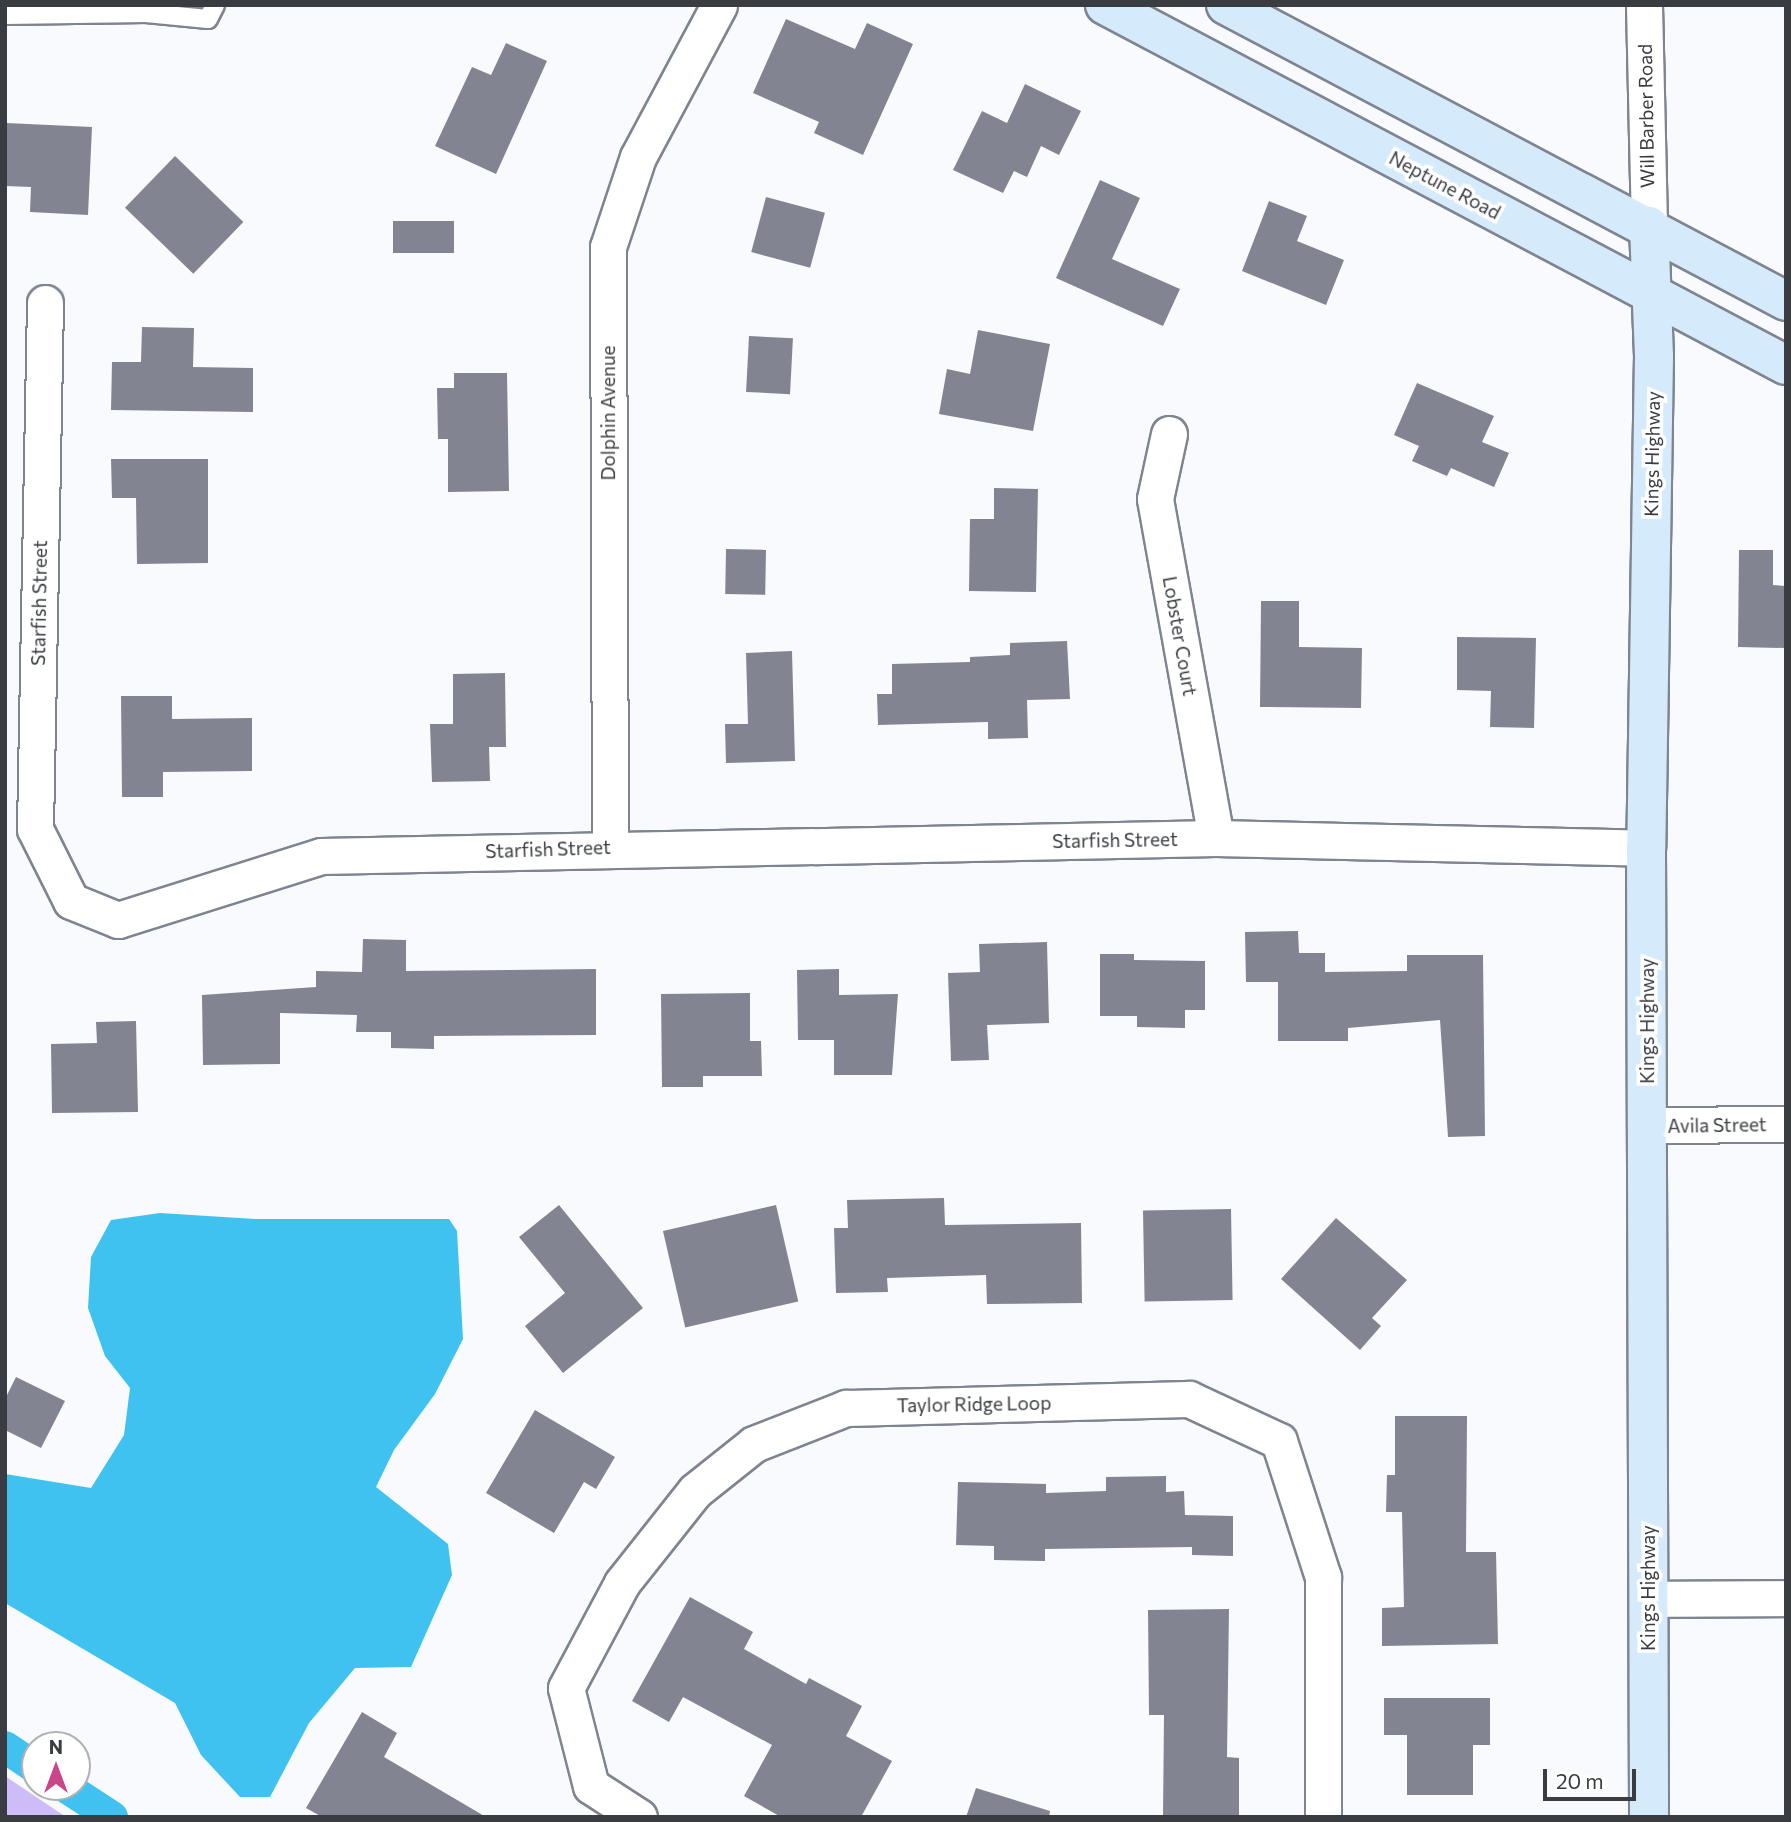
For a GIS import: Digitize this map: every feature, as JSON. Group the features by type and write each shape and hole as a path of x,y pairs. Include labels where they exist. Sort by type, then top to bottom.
{"street":[{"name":"Dolphin Avenue","path":"610,847 608,247 638,157 719,5"},
{"name":"Neptune Road","path":"1105,5 1786,365"},
{"path":"1226,5 1649,226 1786,301"},
{"name":"Will Barber Road","path":"1644,5 1649,226"},
{"name":"Kings Highway","path":"1649,226 1651,295 1646,848 1649,1817"},
{"name":"Starfish Street","path":"45,303 35,829 71,901 118,920 321,856 610,847 1216,838 1646,848"},
{"name":"Lobster Court","path":"1170,434 1155,499 1216,838"},
{"name":"Avila Street","path":"1648,1125 1786,1124"},
{"name":"Taylor Ridge Loop","path":"639,1817 591,1786 566,1688 622,1583 695,1491 754,1444 846,1408 1189,1399 1279,1441 1323,1577 1323,1817"},
{"path":"1648,1599 1786,1598"}],"lane":[{"path":"5,15 45,10 146,13 208,19 215,5"}],"shaded area":[{"path":"5,1776 21,1787 21,1801 42,1801 66,1817 5,1817"}],"water":[{"path":"160,1213 255,1219 449,1219 457,1231 463,1339 435,1394 394,1450 376,1487 448,1544 452,1575 411,1667 355,1668 309,1723 270,1797 240,1797 201,1755 175,1703 5,1603 5,1474 91,1488 124,1435 130,1388 105,1356 88,1308 91,1257 111,1220"}],"building":[{"path":"786,19 855,49 867,23 913,44 863,155 814,133 819,122 753,93"},
{"path":"506,43 547,61 496,174 435,146 472,67 491,75"},
{"path":"1025,84 1081,111 1059,155 1041,146 1027,177 1014,171 1003,193 953,170 982,111 1007,123"},
{"path":"6,123 92,127 88,215 30,212 31,187 5,186"},
{"path":"175,156 243,222 193,274 125,208"},
{"path":"1100,180 1140,198 1112,259 1180,289 1163,326 1056,278"},
{"path":"766,197 825,213 810,268 751,252"},
{"path":"1269,201 1307,216 1297,241 1344,260 1326,305 1242,271"},
{"path":"393,221 454,221 454,253 393,253"},
{"path":"142,327 194,328 193,367 253,368 253,412 111,410 112,362 141,362"},
{"path":"978,330 1050,344 1033,431 939,414 947,369 970,374"},
{"path":"749,336 793,338 790,394 746,392"},
{"path":"454,373 507,373 509,491 448,492 448,439 438,439 437,388 454,388"},
{"path":"1417,383 1494,416 1482,442 1509,453 1494,487 1451,468 1447,476 1412,461 1419,446 1394,435"},
{"path":"111,459 208,459 208,563 137,564 136,498 112,498"},
{"path":"994,488 1038,489 1036,592 969,591 970,519 994,519"},
{"path":"726,549 766,550 765,595 725,594"},
{"path":"1739,550 1773,550 1773,585 1786,586 1786,648 1738,647"},
{"path":"1261,601 1299,601 1299,647 1362,648 1361,708 1260,707"},
{"path":"1457,637 1536,638 1534,728 1490,727 1491,691 1457,690"},
{"path":"1067,641 1070,699 1027,700 1028,738 988,739 988,722 878,725 877,694 892,694 892,664 970,662 970,657 1010,655 1010,643"},
{"path":"792,651 795,761 726,763 725,724 748,724 746,653"},
{"path":"505,673 506,747 489,747 490,781 432,782 430,724 453,724 453,674"},
{"path":"121,696 172,696 172,719 252,718 252,771 163,772 163,797 122,797"},
{"path":"1298,931 1299,953 1325,953 1325,972 1407,971 1407,955 1483,955 1485,1136 1448,1137 1440,1020 1348,1028 1348,1041 1278,1041 1278,982 1246,982 1245,932"},
{"path":"363,939 406,940 406,971 596,969 596,1035 434,1036 434,1049 391,1048 391,1032 356,1032 357,1015 280,1013 280,1064 203,1065 202,995 316,987 316,971 362,972"},
{"path":"1047,942 1049,1023 987,1025 989,1060 951,1061 948,973 980,972 979,944"},
{"path":"1100,954 1134,954 1134,960 1205,961 1205,1010 1185,1010 1185,1028 1137,1027 1137,1016 1100,1016"},
{"path":"839,969 839,995 898,994 892,1075 834,1075 834,1040 798,1040 797,970"},
{"path":"750,993 750,1041 761,1041 762,1076 703,1076 703,1087 662,1087 661,994"},
{"path":"136,1021 138,1112 52,1113 51,1044 97,1043 96,1022"},
{"path":"944,1198 945,1225 1081,1223 1082,1303 987,1304 986,1275 887,1278 888,1292 836,1293 834,1228 848,1228 847,1200"},
{"path":"559,1205 643,1308 563,1373 525,1326 565,1293 519,1237"},
{"path":"776,1205 798,1301 685,1328 663,1231"},
{"path":"1231,1209 1233,1300 1145,1302 1143,1211"},
{"path":"1336,1218 1407,1280 1372,1318 1381,1326 1360,1350 1281,1279"},
{"path":"16,1377 65,1401 41,1448 5,1430 5,1399"},
{"path":"535,1410 615,1457 596,1489 584,1482 554,1533 486,1493"},
{"path":"1395,1416 1467,1416 1466,1552 1496,1552 1498,1644 1382,1646 1382,1608 1404,1607 1402,1512 1386,1512 1387,1475 1395,1475"},
{"path":"1166,1476 1166,1492 1184,1491 1185,1515 1233,1516 1233,1556 1192,1555 1192,1547 1045,1549 1045,1561 994,1560 994,1546 956,1545 958,1482 1046,1484 1046,1493 1106,1491 1106,1477"},
{"path":"690,1597 753,1632 744,1649 806,1684 809,1678 862,1706 846,1736 892,1761 861,1817 781,1817 744,1796 772,1745 683,1697 669,1722 632,1701"},
{"path":"1229,1609 1227,1757 1239,1758 1239,1817 1163,1817 1164,1715 1149,1715 1148,1610"},
{"path":"1384,1698 1490,1698 1490,1745 1473,1745 1473,1795 1407,1795 1407,1735 1384,1735"},
{"path":"362,1712 397,1733 384,1757 486,1817 322,1817 306,1808"},
{"path":"976,1788 1050,1811 1049,1817 966,1817"}],"waterway":[{"path":"5,1747 21,1758"},
{"path":"87,1801 112,1817"}]}
